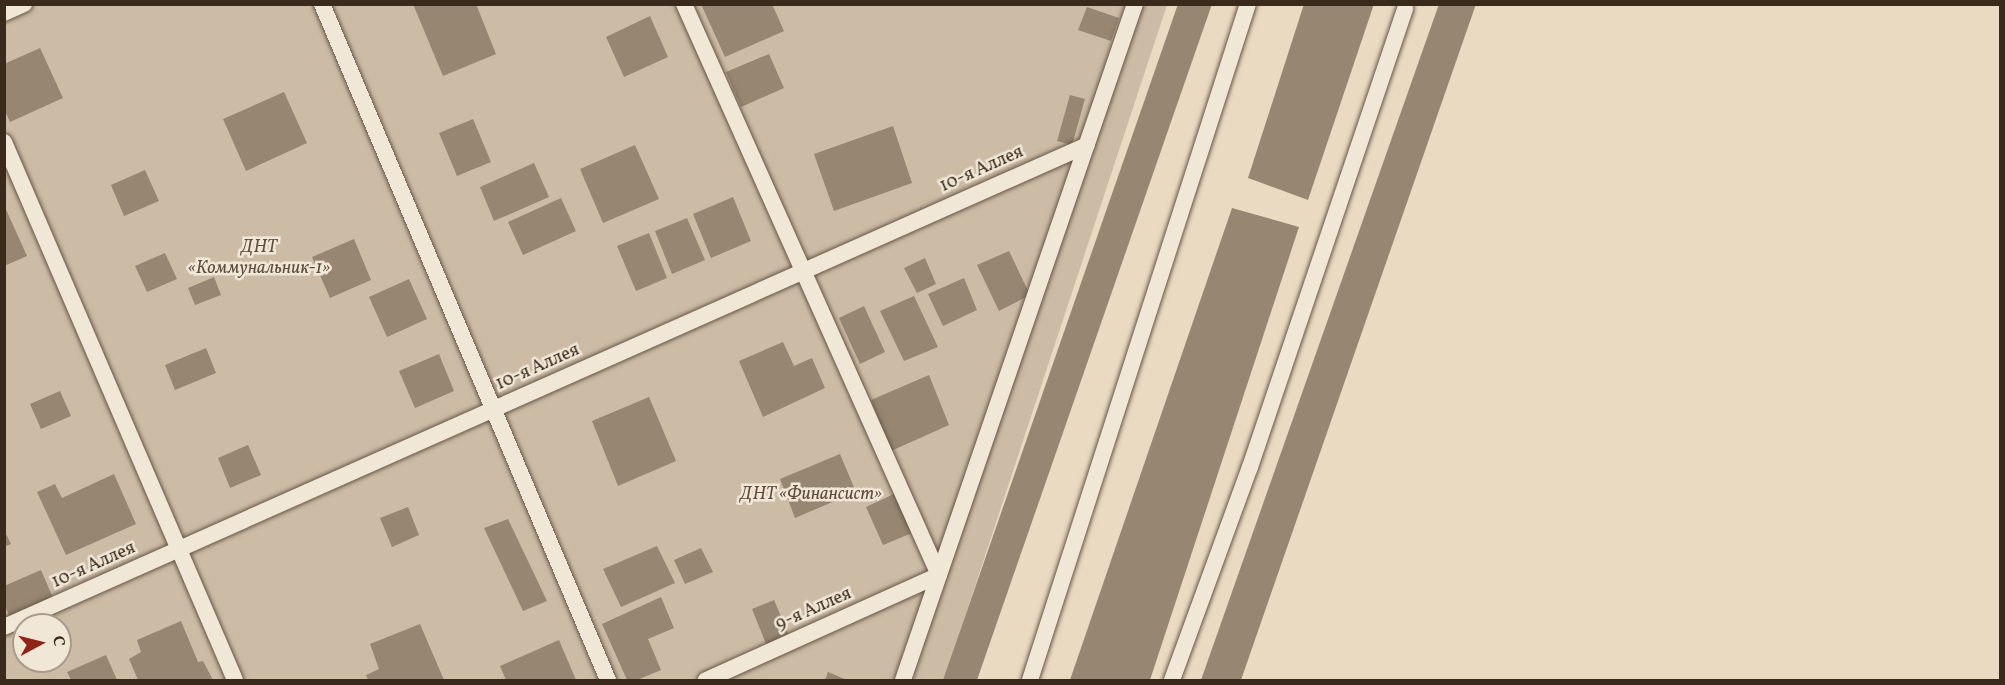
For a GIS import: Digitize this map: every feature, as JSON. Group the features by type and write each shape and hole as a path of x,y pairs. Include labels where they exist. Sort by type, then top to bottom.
{"lane":[{"path":"4,14 24,4"},
{"path":"322,4 608,681"},
{"path":"684,4 939,574"},
{"path":"903,681 1135,4"},
{"path":"1030,681 1248,4"},
{"path":"1172,681 1250,467 1405,9"},
{"path":"4,142 235,681"},
{"name":"10-я Аллея","path":"4,627 1087,145"},
{"name":"9-я Аллея","path":"706,681 939,574"}],"green space":[{"name":"ДНТ «Коммунальник-1»","path":"4,5 1167,5 944,680 5,680"}],"building":[{"path":"413,4 476,4 496,54 443,76"},
{"path":"701,4 772,4 784,31 725,57"},
{"path":"1178,4 1212,4 977,680 943,680"},
{"path":"1304,4 1374,4 1308,200 1248,178"},
{"path":"1439,4 1476,4 1241,680 1201,680"},
{"path":"1087,7 1119,18 1111,41 1078,30"},
{"path":"650,16 668,57 624,77 606,37"},
{"path":"40,48 63,98 10,122 4,109 4,64"},
{"path":"769,54 784,88 741,107 726,72"},
{"path":"284,92 307,143 246,171 223,119"},
{"path":"1070,95 1085,99 1072,145 1057,141"},
{"path":"473,119 491,162 457,176 439,133"},
{"path":"893,126 912,183 834,211 814,154"},
{"path":"635,145 659,199 603,223 580,169"},
{"path":"534,163 549,197 494,221 480,187"},
{"path":"145,170 159,201 124,216 111,185"},
{"path":"733,197 751,241 711,258 693,214"},
{"path":"561,198 576,231 523,255 508,222"},
{"path":"4,205 27,256 4,266"},
{"path":"1232,208 1299,227 1150,680 1070,680"},
{"path":"687,218 705,260 672,274 655,231"},
{"path":"649,233 667,278 636,291 617,246"},
{"path":"354,239 371,280 330,298 312,257"},
{"path":"1009,251 1030,295 999,311 977,265"},
{"path":"165,253 177,279 147,292 135,266"},
{"path":"925,258 936,284 917,293 904,268"},
{"path":"214,277 221,295 195,305 188,288"},
{"path":"964,278 977,310 943,326 928,294"},
{"path":"409,279 427,319 387,337 369,297"},
{"path":"914,296 938,347 904,361 880,311"},
{"path":"864,306 885,352 860,364 839,318"},
{"path":"783,342 794,366 812,358 825,388 763,417 739,361"},
{"path":"206,348 216,373 175,390 165,365"},
{"path":"439,354 454,391 415,408 399,371"},
{"path":"929,375 949,425 891,451 871,400"},
{"path":"60,391 71,416 41,429 30,404"},
{"path":"649,397 676,461 618,486 592,421"},
{"path":"248,445 261,475 230,488 218,458"},
{"path":"840,454 856,492 795,518 780,479"},
{"path":"114,474 136,524 66,555 37,492 55,484 62,498"},
{"path":"896,493 912,533 883,545 866,507"},
{"path":"408,507 419,535 392,547 380,518"},
{"path":"508,519 547,601 523,611 484,528"},
{"path":"4,530 11,544 4,547"},
{"path":"657,546 675,583 621,607 603,569"},
{"path":"701,548 713,572 685,584 674,560"},
{"path":"41,570 53,598 19,613 12,613 10,617 4,604 4,586"},
{"path":"661,597 674,628 648,639 661,670 637,680 627,680 602,624"},
{"path":"774,600 789,635 766,644 752,609"},
{"path":"181,621 198,662 203,661 213,680 138,680 129,659 141,652 137,640"},
{"path":"420,624 444,680 368,680 366,675 379,669 370,644"},
{"path":"559,640 576,680 506,680 500,666"},
{"path":"106,655 117,680 71,680 68,673 72,673 72,670"},
{"path":"828,672 847,680 825,680"}],"park label":[{"name":"ДНТ «Финансист»","path":"811,495"}]}
